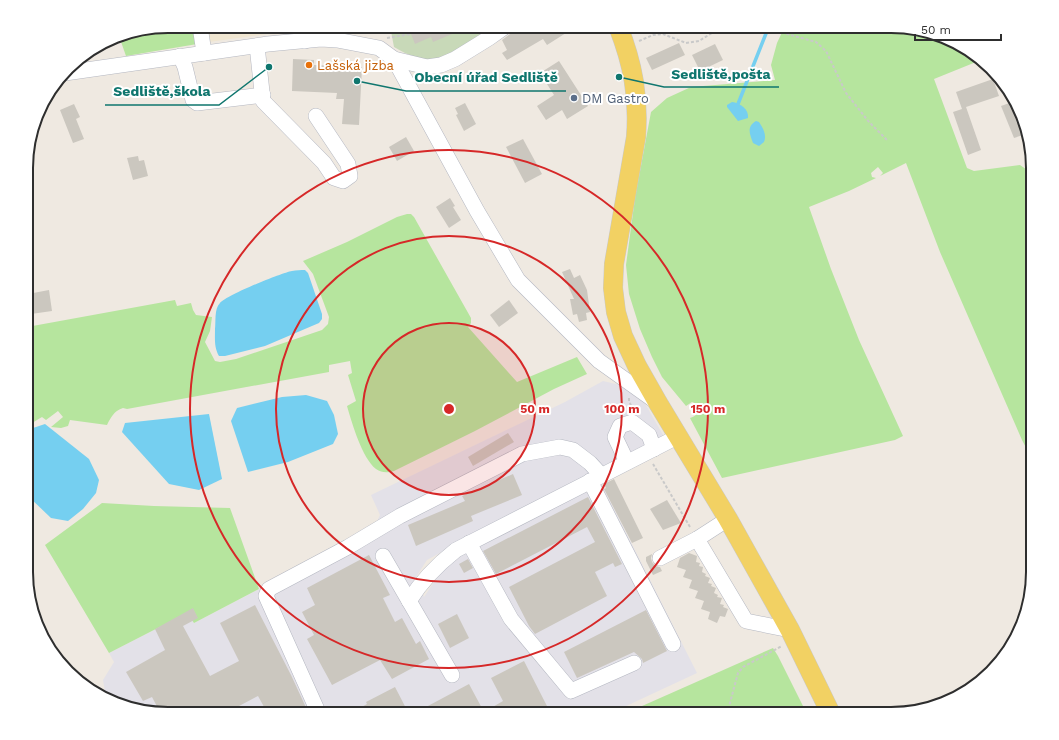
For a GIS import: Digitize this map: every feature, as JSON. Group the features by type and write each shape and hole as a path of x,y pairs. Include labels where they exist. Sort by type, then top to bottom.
{"main road":[{"path":"620,33 636,90 637,120 636,137 614,264 613,288 616,312 623,336 637,366 658,403 728,519 788,637 827,707"}],"street":[{"path":"201,33 204,53"},
{"path":"303,33 305,41"},
{"path":"72,72 180,56 320,39 337,40 379,48 394,59 427,67 441,65 455,59 496,33"},
{"path":"257,46 263,101 324,163 334,178 343,181 350,176 348,164 316,116"},
{"path":"180,56 185,67 193,100 197,103 263,95"},
{"path":"394,59 477,210 518,280 600,361 658,403"},
{"path":"627,462 615,437 620,426 632,422 649,436 650,451"},
{"path":"409,601 419,586 438,564 456,550 679,436"},
{"path":"316,707 266,596 269,589 348,547 400,516 522,454 560,447 573,450 590,463 673,644"},
{"path":"660,558 728,519"},
{"path":"697,538 746,621 788,637"},
{"path":"468,543 511,619 571,691 634,664"},
{"path":"383,556 452,675"}],"path":[{"path":"625,47 653,35 663,34 686,43 699,41 712,33"},
{"path":"784,33 816,42 826,51 846,93 869,122 888,141"},
{"path":"379,48 386,38 411,34"},
{"path":"650,451 697,538"},
{"path":"728,707 738,673 743,667 788,637"}],"shaded area":[{"path":"207,33 273,33 209,42"},
{"path":"603,381 624,386 643,400 670,447 600,481 697,673 624,707 159,707 124,700 105,691 103,680 114,662 109,653 187,613 194,623 373,530 380,515 371,495 565,402","holes":["530,504 455,557 440,573 424,597 416,577 427,560"]}],"green space":[{"path":"159,33 207,33 209,42 126,56 121,42 133,38"},
{"path":"391,33 487,33 455,53 434,59 422,59 409,55 394,47"},
{"path":"782,33 900,33 943,43 959,51 975,62 934,79 967,168 974,171 1020,165 1026,169 1026,448 940,252 906,163 880,176 883,173 878,167 871,173 872,177 876,178 849,191 809,207 831,269 859,340 903,436 895,440 722,478 690,418 695,416 697,413 699,408 697,404 692,402 686,406 662,377 652,357 640,329 629,294 626,265 635,198 651,112 667,98 691,87 775,80 771,65 777,43"},
{"path":"411,214 414,217 471,318 471,323 468,327 517,382 577,357 587,374 554,389 475,431 394,471 389,472 382,472 371,464 362,449 355,431 347,406 356,401 348,375 352,373 350,361 329,365 329,372 127,409 123,408 111,417 107,425 70,420 68,426 61,428 51,427 63,417 58,411 46,420 42,417 33,422 33,326 175,300 177,306 191,303 196,315 212,317 210,331 205,342 215,361 220,362 236,359 322,330 328,324 329,317 313,274 303,261 347,242 397,217"},
{"path":"102,503 230,508 259,589 194,623 187,613 109,653 45,545"},
{"path":"773,648 804,707 640,707"}],"water":[{"path":"732,102 745,109 748,118 738,121 727,107 727,105"},
{"path":"756,121 759,122 765,134 764,142 759,146 753,143 750,131 751,126"},
{"path":"305,270 308,273 322,314 322,319 319,323 265,346 225,356 219,356 217,353 215,340 215,329 216,312 220,303 243,290 266,280 292,271"},
{"path":"306,395 327,401 334,415 338,434 333,444 288,462 248,472 231,421 237,408 282,397"},
{"path":"209,414 222,479 199,490 169,484 122,432 125,423"},
{"path":"45,424 89,459 99,480 96,493 83,509 68,521 51,518 33,501 33,428"}],"building":[{"path":"411,33 454,33 433,42 431,37 415,44"},
{"path":"512,33 566,33 547,45 543,39 507,60 502,53 507,50 502,40"},
{"path":"679,43 685,55 652,70 646,58"},
{"path":"715,44 723,60 700,71 692,55"},
{"path":"293,59 314,60 314,65 362,67 359,125 342,124 344,99 336,99 337,93 292,91"},
{"path":"559,61 588,106 567,119 562,110 546,120 537,106 554,95 540,73"},
{"path":"993,79 999,96 966,107 981,150 968,155 953,112 962,109 956,92"},
{"path":"465,103 476,124 464,131 456,115 458,114 455,108"},
{"path":"1009,103 1019,124 1022,135 1014,138 1001,106"},
{"path":"74,104 80,117 76,119 84,139 73,143 60,110"},
{"path":"406,137 414,151 397,161 389,147"},
{"path":"523,139 542,174 525,183 506,147"},
{"path":"138,156 139,161 144,160 148,176 133,180 127,158"},
{"path":"450,198 455,206 453,207 461,220 449,228 436,207"},
{"path":"570,269 574,278 580,275 587,290 590,312 586,313 587,320 579,322 577,314 573,315 570,299 574,299 562,272"},
{"path":"49,290 52,311 33,314 33,293"},
{"path":"509,300 518,313 499,327 490,315"},
{"path":"508,433 514,442 473,466 468,457"},
{"path":"513,474 522,495 471,516 473,521 416,546 408,525 465,501 462,496"},
{"path":"614,479 643,538 632,543 604,489 606,488 604,484"},
{"path":"588,497 622,564 615,567 613,563 595,572 607,596 535,634 529,626 509,587 595,542 587,527 496,574 483,551"},
{"path":"667,500 681,523 663,530 650,509"},
{"path":"689,553 697,556 696,562 700,563 699,566 703,567 702,572 706,574 705,576 710,578 708,583 712,584 711,586 716,588 714,593 718,595 717,597 722,598 720,604 724,605 723,607 728,609 725,617 720,616 717,623 708,619 710,612 701,609 704,601 695,598 698,591 689,588 692,580 683,577 686,570 677,567 680,558"},
{"path":"652,554 652,562 655,566 660,567 662,571 653,575 646,561 646,557"},
{"path":"369,555 390,595 383,598 395,622 402,618 416,644 420,641 429,659 392,679 380,660 332,685 307,639 314,635 302,612 315,605 307,588"},
{"path":"468,559 473,568 464,573 459,564"},
{"path":"255,605 306,707 264,707 258,696 237,707 159,707 157,707 152,697 143,701 126,672 165,650 155,629 193,608 198,618 183,626 210,676 239,661 220,623"},
{"path":"646,610 667,651 643,663 642,659 634,652 577,678 564,652"},
{"path":"457,614 469,638 450,648 438,624"},
{"path":"524,661 547,707 493,707 503,701 491,678"},
{"path":"469,684 481,707 426,707"},
{"path":"395,687 405,707 362,707 367,704 366,702"}],"waterway":[{"path":"738,104 766,33"}],"place":[{"name":"Lašská jizba","path":"309,65"},
{"name":"Sedliště,škola","path":"269,67"},
{"name":"Sedliště,pošta","path":"619,77"},
{"name":"Obecní úřad Sedliště","path":"357,81"},
{"name":"DM Gastro","path":"574,98"}]}
